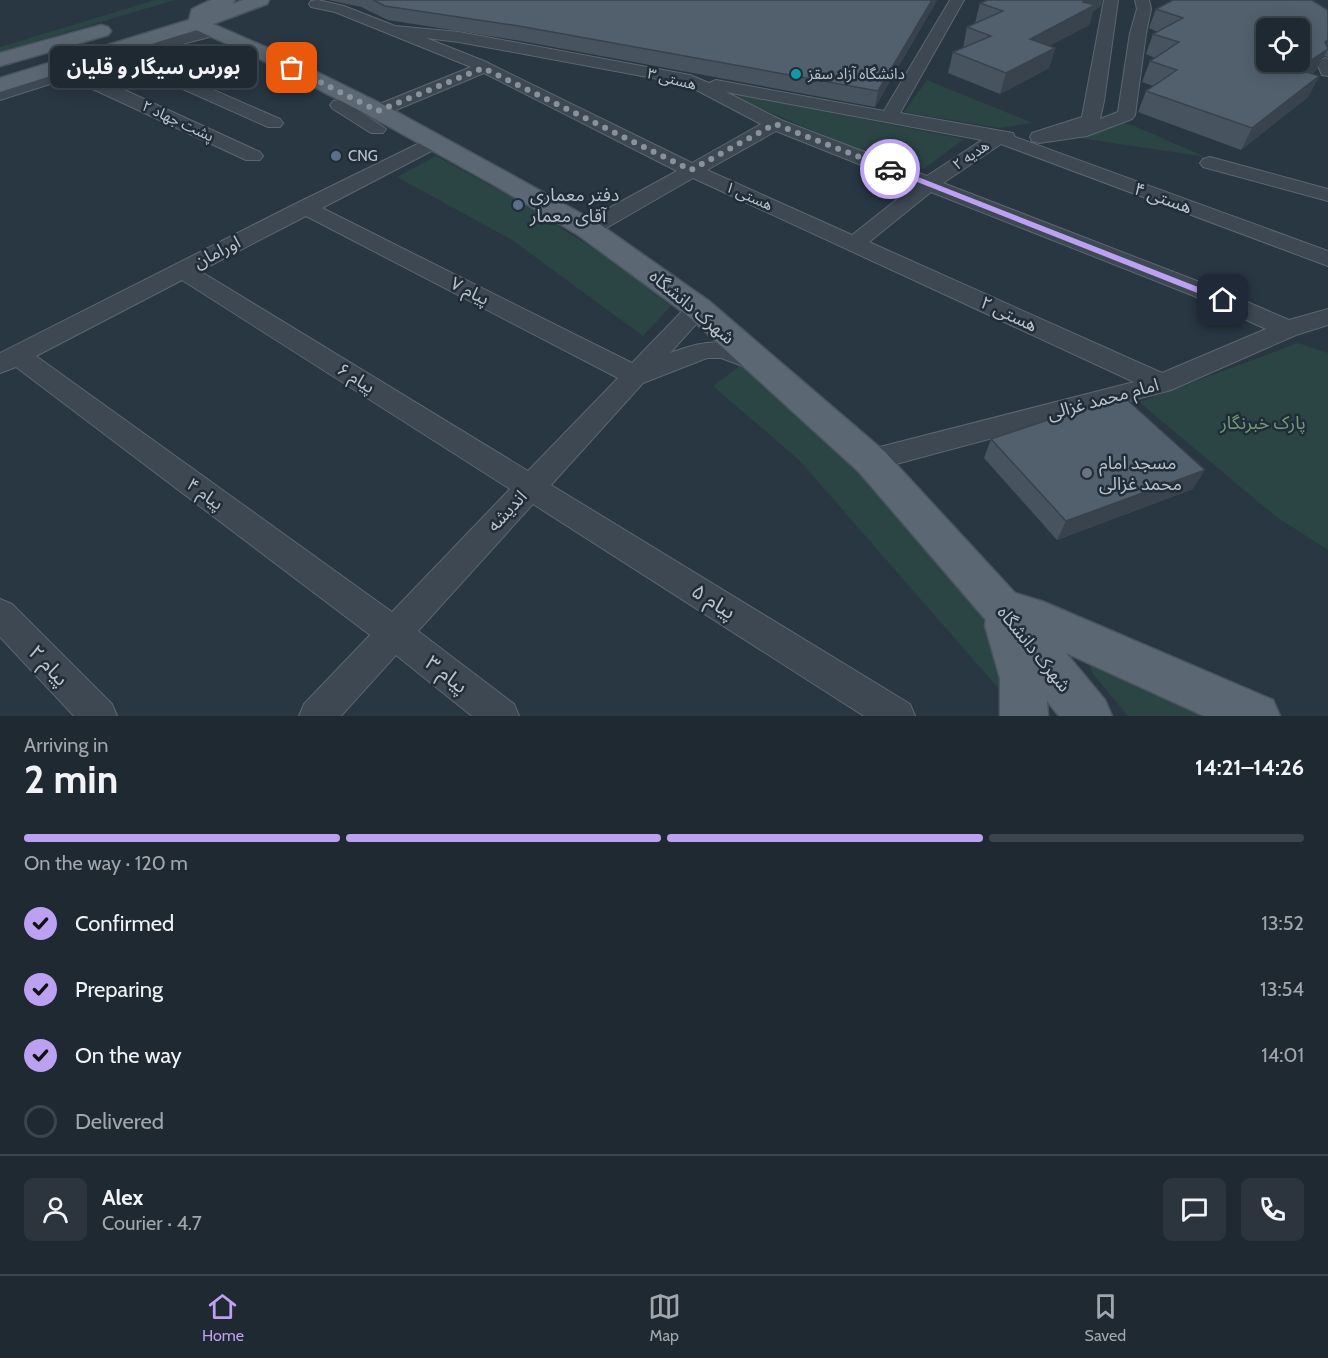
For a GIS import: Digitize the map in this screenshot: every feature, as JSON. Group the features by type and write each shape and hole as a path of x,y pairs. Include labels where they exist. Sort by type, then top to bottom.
{"main road":[{"path":"0,86 225,17"},
{"name":"شهرک دانشگاه","path":"225,17 268,56 593,226 698,308 759,364 880,457 1015,611 1088,716"},
{"path":"0,60 119,26"},
{"path":"381,116 593,226 698,293 788,367 880,457"},
{"path":"1015,611 1023,678 1024,716"},
{"path":"1015,611 1113,716"},
{"path":"1015,611 1256,716"}],"street":[{"path":"890,116 957,0"},
{"path":"1039,137 1090,120 1096,106 1099,72 1112,0"},
{"path":"1039,137 1080,132 1126,115 1137,33 1144,9 1142,0"},
{"path":"316,4 339,9 396,30"},
{"path":"0,95 121,55 225,17"},
{"name":"هستی ۳","path":"396,30 459,37 690,80 775,124 1202,291 1287,329"},
{"name":"هستی ۱","path":"396,30 480,66 691,170 855,243"},
{"path":"339,105 381,116 480,66 477,58 483,52 511,46"},
{"path":"121,55 274,123"},
{"path":"1328,65 1325,63 1328,71"},
{"name":"پشت جهاد ۲","path":"71,72 253,156"},
{"path":"690,80 998,137"},
{"path":"593,226 775,124"},
{"name":"هدیه ۲","path":"855,243 973,151 998,137 1039,137"},
{"name":"هستی ۴","path":"998,137 1328,259"},
{"name":"اورامان","path":"8,360 434,142"},
{"path":"1210,163 1328,195"},
{"name":"پیام ۷","path":"304,207 636,376"},
{"name":"هستی ۲","path":"855,243 1162,384"},
{"name":"پیام ۶","path":"182,270 531,486"},
{"name":"اندیشه","path":"317,716 698,308"},
{"name":"امام محمد غزالی","path":"880,457 1162,384 1287,329 1328,317"},
{"path":"636,376 704,350 724,350 759,364"},
{"name":"پیام ۴","path":"8,360 394,633"},
{"name":"پیام ۵","path":"531,486 897,716"},
{"name":"پیام ۲","path":"0,614 99,716"},
{"name":"پیام ۳","path":"394,633 501,716"}],"green space":[{"path":"155,0 175,0 0,52 0,47"},
{"path":"927,80 1033,123 999,128 904,112"},
{"path":"735,94 964,139 924,169 900,167 745,102"},
{"path":"1123,123 1132,125 1206,157 1079,138"},
{"path":"436,156 514,198 613,261 671,306 643,336 512,240 397,177"},
{"name":"پارک خبرنگار","path":"1298,343 1328,353 1328,550 1275,516 1139,402"},
{"path":"741,365 762,377 851,465 999,623 1006,697 799,460 713,386"},
{"path":"1083,651 1235,716 1128,716 1093,674"}],"building":[{"name":"دانشگاه آزاد سقز","path":"373,0 932,0 878,91 519,26 385,6"},
{"path":"988,0 1086,0 1083,2 1095,5 1030,39 1055,48 1006,73 953,52 991,36 967,27 1003,11 980,3"},
{"path":"1173,0 1312,0 1328,10 1328,40 1325,42 1328,49 1310,61 1310,18 1256,18 1256,72 1307,72 1319,76 1252,128 1146,91 1177,70 1150,61 1179,42 1153,34 1183,18 1156,9"},
{"name":"مسجد امام محمد غزالی","path":"1122,395 1205,470 1066,521 991,439"}],"way so far":[{"path":"292,68 378,111 483,68 691,170 775,124 890,169"}],"place":[{"name":"بورس سیگار و قلیان","path":"292,68"},
{"name":"دانشگاه آزاد سقز","path":"796,74"},
{"name":"CNG","path":"336,156"},
{"name":"دفتر معماری آقای معمار","path":"518,205"},
{"name":"مسجد امام محمد غزالی","path":"1087,473"}],"route":[{"path":"890,169 1223,300"}]}
